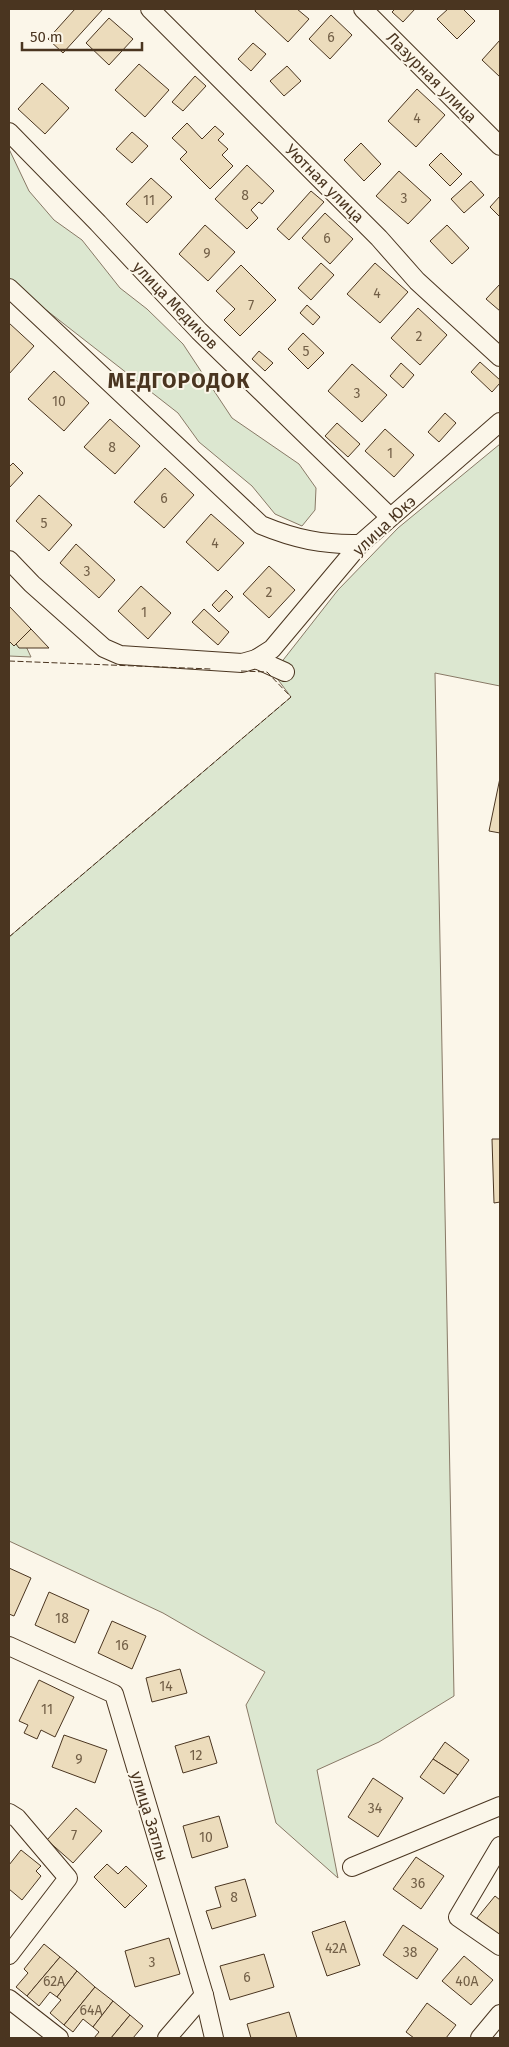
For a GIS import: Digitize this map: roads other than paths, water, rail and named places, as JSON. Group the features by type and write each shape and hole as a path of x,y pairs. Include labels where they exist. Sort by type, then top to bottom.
{"street":[{"name":"Уютная улица","path":"150,9 379,238 417,281 500,357"},
{"name":"Лазурная улица","path":"363,9 500,146"},
{"name":"улица Медиков","path":"9,132 98,223 199,331 390,517"},
{"path":"9,288 261,525 286,536 332,545 360,544"},
{"name":"улица Юкэ","path":"9,560 32,584 104,648 120,654 242,663 256,659 272,649 360,544 500,422"},
{"path":"256,659 285,672"},
{"name":"улица Затлы","path":"9,1646 114,1694 204,1995 214,2038"},
{"path":"352,1867 500,1806"},
{"path":"9,1813 17,1818 68,1878 9,1955"},
{"path":"500,1846 458,1917 500,1946"},
{"path":"167,2038 204,1995"},
{"path":"9,1999 59,2038"},
{"path":"480,2038 500,2014"}],"district":[{"name":"МЕДГОРОДОК","path":"179,381"}]}
